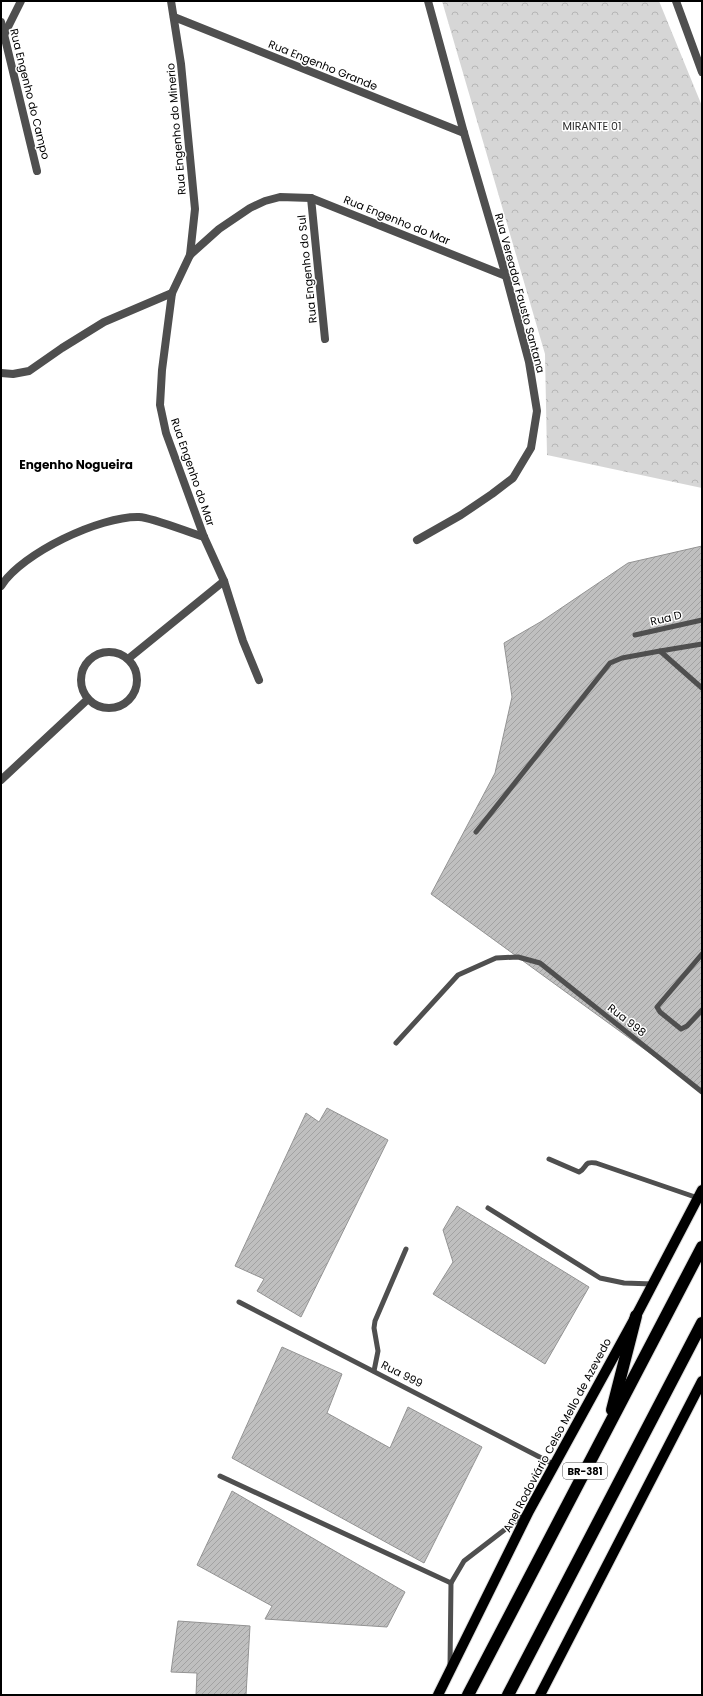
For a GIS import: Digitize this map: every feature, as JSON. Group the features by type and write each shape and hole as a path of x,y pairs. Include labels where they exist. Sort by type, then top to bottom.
{"highway":[{"name":"BR-381","path":"468,1695 702,1247"},
{"path":"607,1430 636,1316"},
{"name":"BR-381","path":"508,1695 702,1323"}],"main road":[{"name":"Anel Rodoviário Celso Mello de Azevedo","path":"438,1695 529,1511 636,1316 700,1194"},
{"path":"540,1695 702,1381"}],"street":[{"path":"4,35 21,1"},
{"name":"Rua Engenho do Minerio","path":"171,1 181,64 195,209 190,255"},
{"name":"Rua Vereador Fausto Santana","path":"417,540 467,511 513,478 531,448 537,411 529,362 428,1"},
{"path":"676,1 702,72"},
{"name":"Rua Engenho Grande","path":"174,17 464,133"},
{"name":"Rua Engenho do Campo","path":"1,22 37,171"},
{"name":"Rua Engenho do Mar","path":"259,680 243,641 224,581 204,536 166,433 160,405 162,370 172,293 190,255 218,229 250,208 265,201 280,197 311,198 506,276"},
{"name":"Rua Engenho do Sul","path":"311,198 324,339"},
{"path":"1,373 13,374 29,371 62,348 104,322 172,293"},
{"path":"1,586 13,571 48,547 98,524 120,518 141,517 204,536"},
{"path":"128,660 224,581"},
{"path":"110,652 120,654 128,660 134,667 137,676 133,695 126,702 117,707 105,708 95,705 88,699 81,682 82,673 86,664 92,657 101,653 110,652"},
{"path":"1,780 88,699"}],"lane":[{"name":"Rua D","path":"634,635 702,620"},
{"path":"476,832 610,663 622,658 702,644"},
{"path":"660,651 702,688"},
{"path":"702,954 658,1007 660,1012 681,1029 687,1026 702,1010"},
{"name":"Rua 998","path":"396,1044 458,975 496,958 518,957 540,963 702,1092"},
{"path":"549,1158 579,1172 586,1164 590,1162 596,1163 700,1194"},
{"path":"488,1208 600,1278 624,1283 653,1284"},
{"path":"374,1371 378,1351 374,1328 375,1321 406,1249"},
{"name":"Rua 999","path":"239,1302 555,1465"},
{"path":"220,1476 451,1584"},
{"path":"450,1671 451,1584 464,1561 529,1511"}],"green space":[{"name":"MIRANTE 01","path":"442,1 659,1 702,106 702,488 547,455 545,354"}],"building":[{"path":"702,546 702,1091 431,894 495,773 512,697 504,643 542,621 628,563"},
{"path":"327,1108 388,1140 301,1317 257,1291 264,1279 235,1266 306,1113 319,1122"},
{"path":"457,1206 589,1287 545,1364 433,1294 453,1262 443,1230"},
{"path":"282,1347 342,1374 327,1413 390,1448 408,1407 482,1447 424,1563 232,1458"},
{"path":"232,1491 405,1592 387,1627 265,1619 272,1606 197,1565"},
{"path":"178,1621 250,1626 246,1695 196,1695 197,1673 171,1672"}],"district":[{"name":"Engenho Nogueira","path":"76,465"}]}
